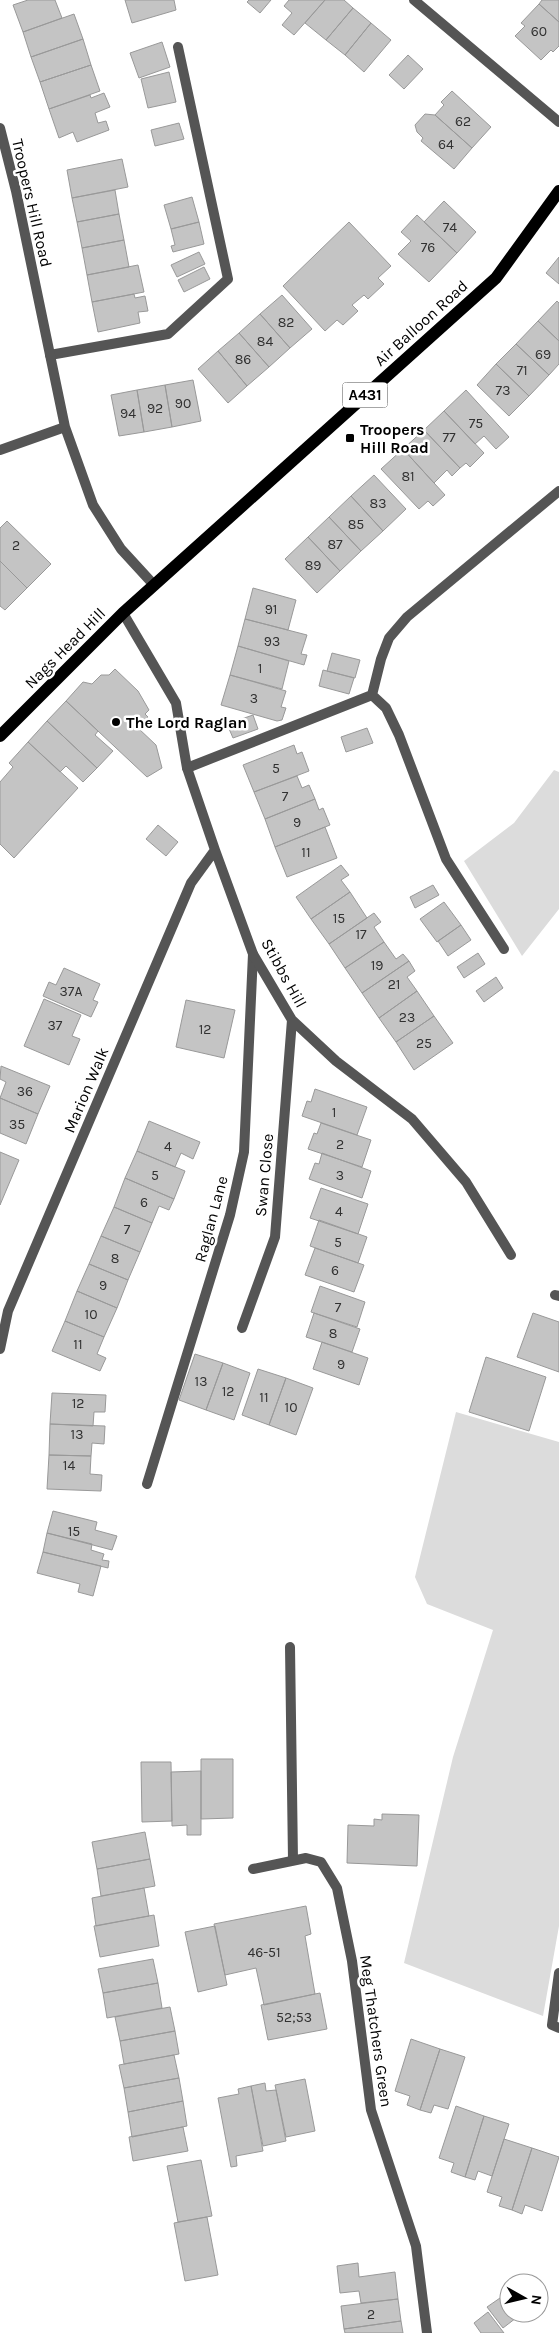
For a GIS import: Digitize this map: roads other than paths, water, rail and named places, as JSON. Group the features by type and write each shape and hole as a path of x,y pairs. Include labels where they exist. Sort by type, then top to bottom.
{"main road":[{"name":"Air Balloon Road","path":"154,585 496,278 559,191"},
{"name":"Nags Head Hill","path":"0,736 123,613 154,585"}],"street":[{"path":"414,0 559,122"},
{"path":"50,354 168,334 228,279 178,47"},
{"name":"Troopers Hill Road","path":"0,128 16,191 65,427 93,506 121,549 154,585"},
{"path":"0,450 65,427"},
{"path":"372,694 381,659 389,638 407,617 559,491"},
{"name":"Stibbs Hill","path":"123,613 176,703 188,768 215,850 253,954 292,1020 336,1061 412,1119 466,1182 511,1255"},
{"path":"188,768 372,694"},
{"path":"372,694 386,708 399,735 446,859 504,949"},
{"name":"Marion Walk","path":"0,1349 8,1311 191,883 215,850"},
{"name":"Raglan Lane","path":"147,1484 230,1215 244,1152 253,954"},
{"name":"Swan Close","path":"242,1328 274,1237 292,1020"},
{"path":"290,1647 293,1860"},
{"name":"Meg Thatchers Green","path":"253,1869 306,1858 321,1862 337,1888 352,1962 371,2110 416,2246 427,2333"},
{"path":"559,1973 552,2025 559,2028"}],"place":[{"name":"Troopers Hill Road","path":"350,438"},
{"name":"The Lord Raglan","path":"116,722"}]}
